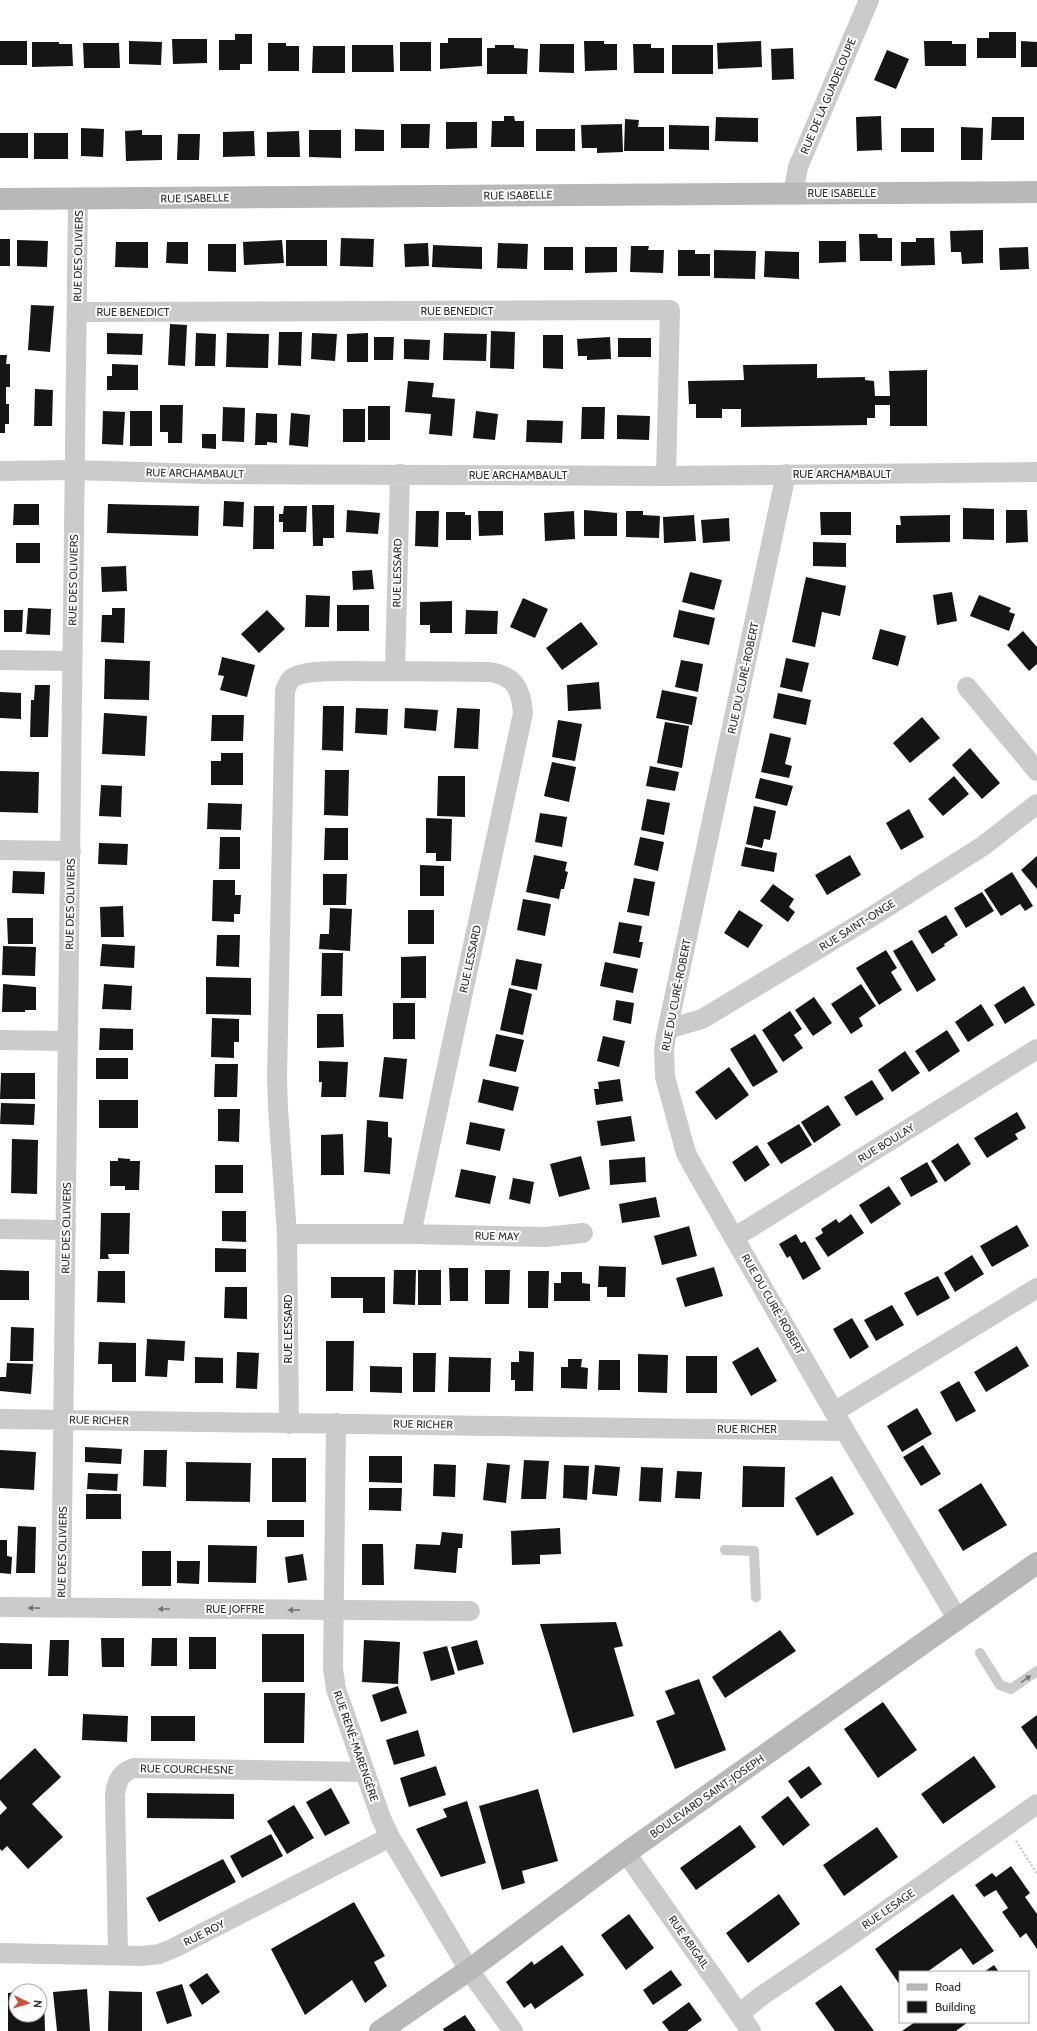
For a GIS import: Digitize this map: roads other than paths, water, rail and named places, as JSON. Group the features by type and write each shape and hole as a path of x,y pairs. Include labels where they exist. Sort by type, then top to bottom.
{"street":[{"name":"RUE DE LA GUADELOUPE","path":"793,194 798,168 869,0"},
{"name":"RUE ISABELLE","path":"0,199 78,200 1037,192"},
{"name":"RUE DES OLIVIERS","path":"61,1608 78,200"},
{"name":"RUE BENEDICT","path":"77,312 670,310 666,476"},
{"name":"RUE ARCHAMBAULT","path":"0,471 74,470 206,474 666,476 1037,472"},
{"name":"RUE LESSARD","path":"395,671 400,474"},
{"name":"RUE DU CURÉ-ROBERT","path":"786,474 668,1029 664,1049 664,1065 686,1153 845,1431 957,1618"},
{"path":"0,660 72,661"},
{"name":"RUE LESSARD","path":"289,1424 287,1234 278,1086 285,690 290,680 300,674 318,672 395,671 490,672 504,674 517,686 522,700 523,713 411,1234"},
{"path":"967,687 1037,771"},
{"name":"RUE SAINT-ONGE","path":"668,1029 702,1019 868,919 983,846 1037,804"},
{"path":"0,850 71,852"},
{"path":"0,1040 68,1041"},
{"name":"RUE BOULAY","path":"735,1237 1037,1049"},
{"path":"0,1229 66,1230"},
{"name":"RUE MAY","path":"411,1234 545,1237 583,1232"},
{"path":"287,1234 411,1234"},
{"path":"834,1412 1037,1288"},
{"name":"RUE RICHER","path":"0,1419 845,1431"},
{"name":"RUE RENÉ-MARENGÈRE","path":"336,1423 333,1610 334,1679 364,1772 390,1837 469,1970 513,2031"},
{"name":"BOULEVARD SAINT-JOSEPH","path":"380,2031 469,1970 626,1853 1037,1563"},
{"name":"RUE JOFFRE","path":"0,1607 470,1611"},
{"name":"RUE COURCHESNE","path":"118,1955 115,1794 120,1777 127,1770 139,1768 364,1772"},
{"name":"RUE LESAGE","path":"739,2014 760,1997 840,1943 1037,1804"},
{"name":"RUE ROY","path":"0,1953 142,1956 159,1954 174,1948 390,1837"},
{"name":"RUE ABIGAIL","path":"626,1853 751,2031"}],"lane":[{"path":"725,1550 754,1551 756,1597"},
{"path":"980,1653 1000,1685 1011,1689 1037,1671"}]}
